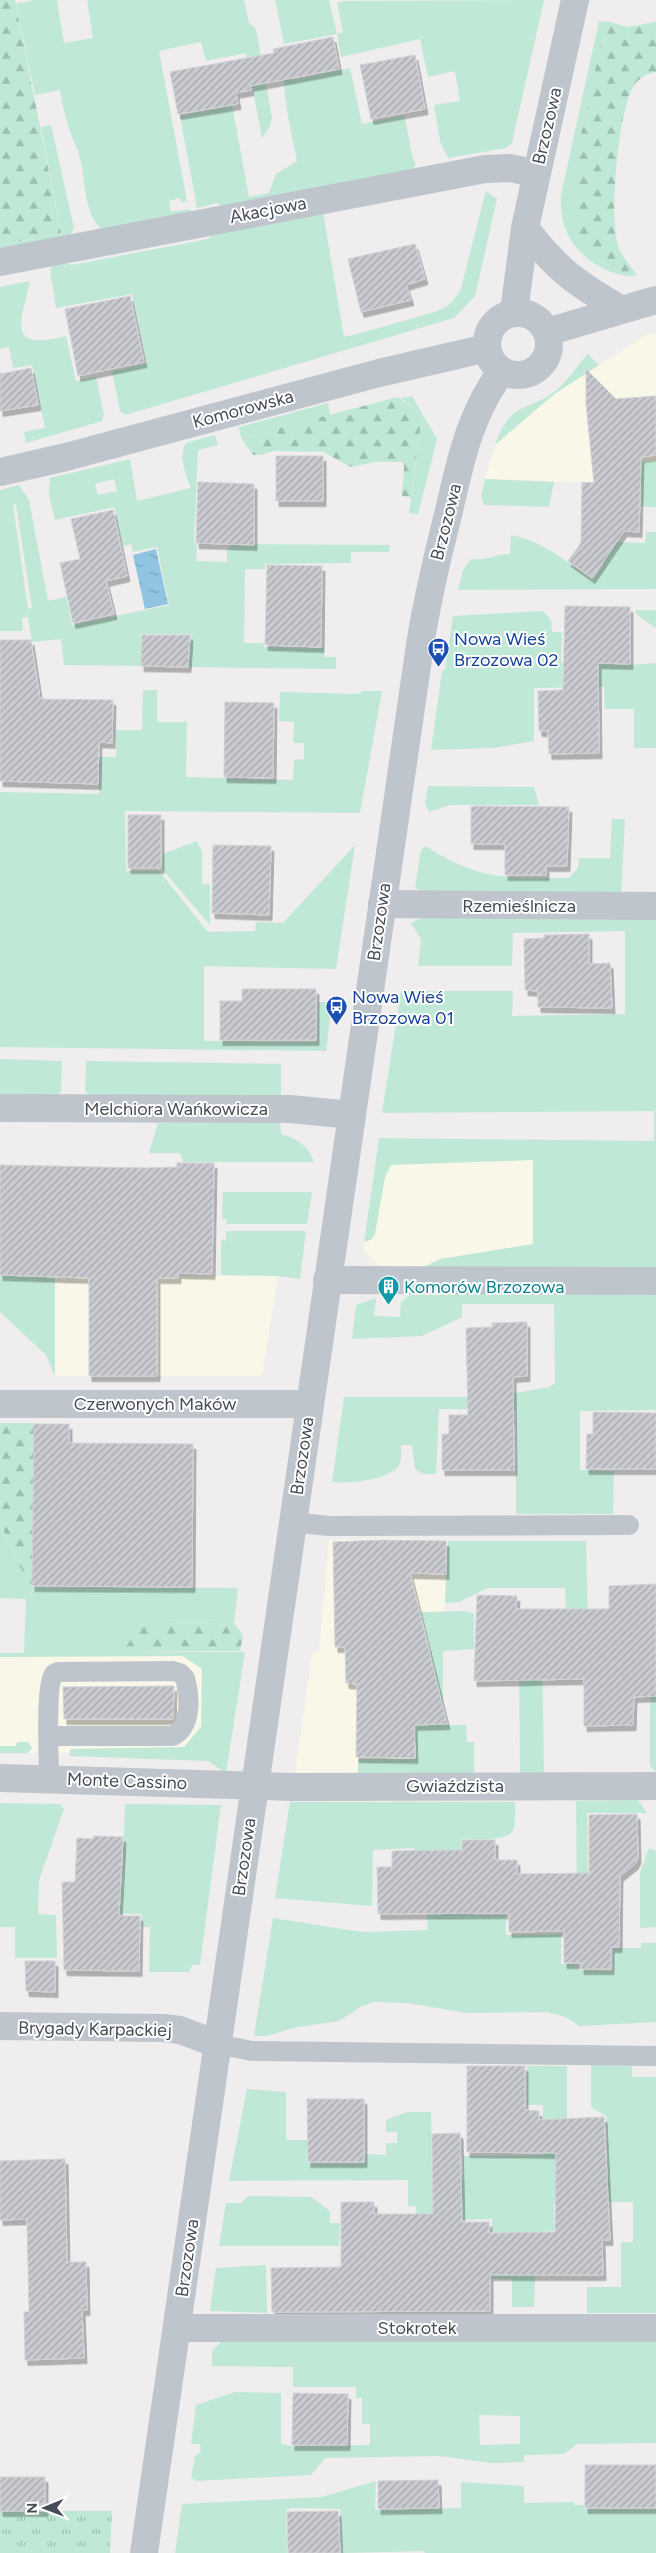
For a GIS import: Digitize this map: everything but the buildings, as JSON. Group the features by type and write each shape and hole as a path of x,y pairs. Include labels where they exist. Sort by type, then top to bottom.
{"street":[{"name":"Brzozowa","path":"514,312 525,228 575,0"},
{"name":"Akacjowa","path":"0,262 485,169 511,168 536,174"},
{"path":"525,228 559,268 584,288 620,309"},
{"path":"547,332 620,309 656,300"},
{"path":"514,312 534,317 547,332 548,351 538,368 520,375 502,371 493,364 487,348 488,336 493,324 502,316 514,312"},
{"name":"Komorowska","path":"0,472 66,457 379,373 487,348"},
{"name":"Brzozowa","path":"144,2553 414,683 430,586 474,415 502,371"},
{"name":"Rzemieślnicza","path":"382,904 656,906"},
{"name":"Melchiora Wańkowicza","path":"0,1108 290,1109 351,1115"},
{"path":"328,1280 656,1281"},
{"name":"Czerwonych Maków","path":"0,1404 309,1404"},
{"name":"Monte Cassino","path":"0,1778 254,1785"},
{"name":"Gwiaździsta","path":"254,1785 656,1786"},
{"name":"Brygady Karpackiej","path":"0,2026 164,2028 180,2030 217,2044"},
{"name":"Stokrotek","path":"177,2328 656,2328"}],"lane":[{"path":"292,1522 329,1526 629,1525"},
{"path":"49,1736 81,1727 154,1727 174,1736 181,1732 187,1720 185,1678 180,1673 173,1671 154,1679 80,1679 58,1672 50,1678 49,1736 49,1778"},
{"path":"217,2044 252,2052 656,2056"}],"shaded area":[{"path":"656,334 656,482 640,484 485,479 495,445 553,395 646,335"},
{"path":"377,1150 533,1151 534,1268 380,1267 363,1251"},
{"path":"55,1276 278,1276 262,1376 55,1376"},
{"path":"410,1538 411,1540 446,1541 444,1651 429,1652 430,1773 295,1773 312,1653 319,1651 329,1540"},
{"path":"218,1651 209,1753 0,1753 0,1653"}],"green space":[{"path":"0,0 15,0 61,233 0,245"},
{"path":"34,0 57,0 64,43 93,38 87,0 244,0 249,23 255,27 258,39 272,118 269,128 262,138 246,53 206,61 201,42 159,51 187,201 181,202 180,198 169,201 171,212 189,209 191,213 102,230 90,212 87,202 80,159 67,120 60,90 35,95 16,4"},
{"path":"275,0 329,0 337,34 284,44"},
{"path":"544,0 512,143 506,148 448,158 440,141 434,105 460,101 455,71 428,77 420,39 341,57 337,34 343,32 337,3 343,1"},
{"path":"599,21 606,22 575,246 564,225 561,195"},
{"path":"606,21 627,27 656,22 656,72 648,74 636,82 632,89 623,121 616,167 615,232 619,250 637,275 627,276 575,246 575,161"},
{"path":"286,59 291,80 350,68 362,124 404,115 413,159 416,164 412,171 221,207 217,203 197,208 180,116 232,105 249,197 269,193 276,174 297,161 285,97"},
{"path":"51,125 74,228 70,236 0,250 0,245 61,233 41,127"},
{"path":"486,191 497,199 475,296 454,318 125,415 120,411 112,371 147,364 132,294 56,308 50,270 54,263 60,262 72,265 208,239 217,232 323,212 344,337 357,334 435,312 449,305 460,292"},
{"path":"576,246 627,276 599,266 587,258"},
{"path":"30,281 21,321 25,336 33,340 47,340 66,336 76,381 96,377 104,415 102,421 26,443 24,432 45,428 32,365 13,368 9,347 0,349 0,287"},
{"path":"588,354 599,365 553,395 495,445 508,419 523,408 540,401 560,387"},
{"path":"412,396 437,439 418,514 409,513 422,415 401,398"},
{"path":"398,397 422,415 411,497 402,496 404,466 402,462 375,462 351,467 323,452 272,451 261,455 253,455 241,438"},
{"path":"328,403 330,415 241,438 239,427"},
{"path":"215,435 218,445 198,450 194,543 197,544 196,561 227,562 227,548 230,548 231,544 390,545 389,552 351,552 351,563 265,564 265,569 245,569 244,643 263,643 264,647 324,648 324,657 336,657 336,669 188,667 191,634 141,634 141,666 64,665 61,639 32,642 28,617 22,618 23,631 0,631 0,490 19,485 29,500 48,601 66,597 72,625 169,605 157,547 133,552 131,544 123,546 114,507 55,520 49,496 50,478 130,459 137,501 191,488 183,460 186,443","holes":["114,479 117,491 98,495 95,484","16,504 32,608 28,609 13,505"]},
{"path":"656,461 656,507 641,507 642,484 603,483 602,465"},
{"path":"485,479 554,482 549,507 484,505 481,496"},
{"path":"646,532 656,532 656,589 458,590 463,570 471,559 483,559 510,554 511,535 544,547 593,580 604,565 581,547 595,541 645,543"},
{"path":"635,610 656,610 656,628 637,615"},
{"path":"543,611 551,620 552,632 562,632 561,663 631,665 656,663 656,748 634,748 634,709 605,709 604,687 534,688 534,741 494,748 431,750 442,671 445,670 453,616"},
{"path":"143,690 157,690 157,722 187,722 186,777 293,780 294,760 304,759 304,743 293,743 294,722 279,721 280,692 358,694 363,691 382,691 360,813 125,811 126,871 159,871 208,932 255,931 256,922 283,923 355,845 336,969 204,966 204,1041 317,1042 318,1002 332,1002 326,1051 0,1047 0,792 99,794 99,757 116,757 116,730 142,730"},
{"path":"428,786 534,787 539,805 450,805 429,812 425,803"},
{"path":"612,819 625,819 621,897 429,897 415,887 421,850 426,846 462,866 478,872 511,877 569,878 578,868 579,858 610,858"},
{"path":"197,841 202,852 202,884 210,884 210,925 162,869 163,854"},
{"path":"425,916 656,916 656,1268 424,1267 440,1259 533,1244 533,1160 391,1165 385,1177 375,1234 371,1240 364,1242 379,1138 654,1141 654,1111 382,1113 401,991 513,991 512,1016 625,1014 625,931 513,933 512,966 418,966 421,939 411,923"},
{"path":"0,1059 62,1061 61,1090 58,1095 0,1094"},
{"path":"86,1061 281,1064 281,1095 89,1095 85,1091"},
{"path":"158,1123 280,1123 281,1134 292,1138 305,1147 314,1162 183,1162 180,1153 149,1153"},
{"path":"223,1192 312,1192 307,1224 226,1224 227,1219 222,1219"},
{"path":"226,1231 306,1231 300,1279 277,1276 221,1275 221,1240 226,1241"},
{"path":"0,1275 55,1278 55,1376 46,1355 0,1312"},
{"path":"411,1294 656,1294 656,1410 580,1411 580,1470 614,1471 613,1514 516,1514 516,1410 439,1409 436,1474 423,1474 415,1469 412,1445 401,1445 399,1465 387,1474 368,1480 332,1482 344,1397 493,1397 549,1387 555,1383 554,1304 462,1304 462,1317 422,1336 352,1339 356,1305 376,1298 374,1316 400,1317 401,1302"},
{"path":"0,1423 34,1423 32,1584 28,1584 0,1523"},
{"path":"0,1523 28,1584 32,1584 32,1587 238,1588 234,1623 149,1624 123,1652 245,1652 226,1773 208,1761 70,1756 70,1749 184,1747 201,1727 202,1669 183,1656 0,1657 0,1653 24,1653 26,1599 0,1598"},
{"path":"448,1541 586,1541 588,1619 566,1620 565,1588 488,1588 459,1602 445,1603"},
{"path":"466,1611 474,1614 474,1649 443,1651 443,1725 466,1725 467,1742 474,1742 474,1773 358,1773 358,1759 416,1759 415,1652 431,1651 421,1612"},
{"path":"234,1623 243,1635 240,1651 122,1652 137,1631 149,1624"},
{"path":"656,1628 656,1772 650,1766 650,1732 651,1680"},
{"path":"519,1651 542,1651 544,1774 520,1773"},
{"path":"17,1742 28,1742 32,1748 28,1753 0,1753 0,1746 16,1746"},
{"path":"638,1800 647,1813 587,1813 588,1901 577,1901 576,1801"},
{"path":"290,1802 515,1802 515,1823 510,1834 490,1839 461,1839 461,1875 473,1915 506,1915 506,1935 561,1934 561,1964 578,1964 578,1970 613,1971 613,1948 641,1948 641,1943 656,1943 656,2022 579,2026 566,2017 547,2012 468,2013 408,2003 374,2002 362,2006 339,2021 298,2027 266,2036 254,2036 273,1918 362,1932 428,1930 428,1920 414,1848 373,1850 372,1906 275,1898"},
{"path":"0,1803 60,1804 64,1809 39,1880 38,1914 56,1915 57,1958 15,1958 15,1927 0,1927"},
{"path":"125,1804 221,1805 200,1965 192,1965 189,1972 149,1972 150,1927 142,1927 141,1914 73,1913 74,1886 122,1887"},
{"path":"649,1848 656,1851 656,1927 640,1928 640,1873"},
{"path":"591,2065 632,2066 632,2077 656,2077 656,2313 587,2313 587,2287 621,2287 621,2242 633,2242 633,2202 554,2202 554,2231 537,2232 534,2307 512,2307 512,2279 367,2279 367,2312 349,2312 348,2265 492,2246 492,2219 417,2221 416,2207 408,2206 408,2180 229,2181 247,2089 286,2092 286,2140 307,2140 307,2163 365,2163 366,2154 386,2155 386,2143 397,2143 397,2132 386,2132 386,2120 407,2112 431,2112 432,2176 463,2175 463,2156 543,2155 543,2105 527,2105 527,2066 567,2066 567,2173 608,2172 606,2116 591,2107"},
{"path":"248,2196 311,2197 330,2211 330,2223 340,2223 339,2246 219,2246 226,2203 241,2203"},
{"path":"266,2265 267,2313 210,2311 216,2268"},
{"path":"656,2340 656,2443 577,2444 564,2454 524,2455 524,2462 492,2463 439,2456 325,2458 311,2475 196,2481 191,2477 195,2456 201,2452 200,2444 191,2444 196,2405 235,2392 281,2393 281,2444 290,2446 370,2445 370,2424 362,2424 362,2398 356,2398 356,2387 293,2387 293,2367 212,2366 212,2351 222,2341","holes":["479,2415 520,2416 520,2444 480,2445"]},
{"path":"376,2481 375,2509 377,2510 461,2508 461,2482 524,2486 524,2503 574,2502 574,2505 584,2505 585,2509 656,2509 656,2553 425,2553 424,2551 342,2553 340,2509 293,2508 286,2510 287,2553 175,2553 182,2504 322,2497"},
{"path":"0,2511 112,2511 110,2553 0,2553"}],"water":[{"path":"156,549 168,604 145,609 133,555"}],"place":[{"name":"Nowa Wieś Brzozowa 02","path":"438,668"},
{"name":"Nowa Wieś Brzozowa 01","path":"336,1026"},
{"name":"Komorów Brzozowa","path":"388,1306"}]}
